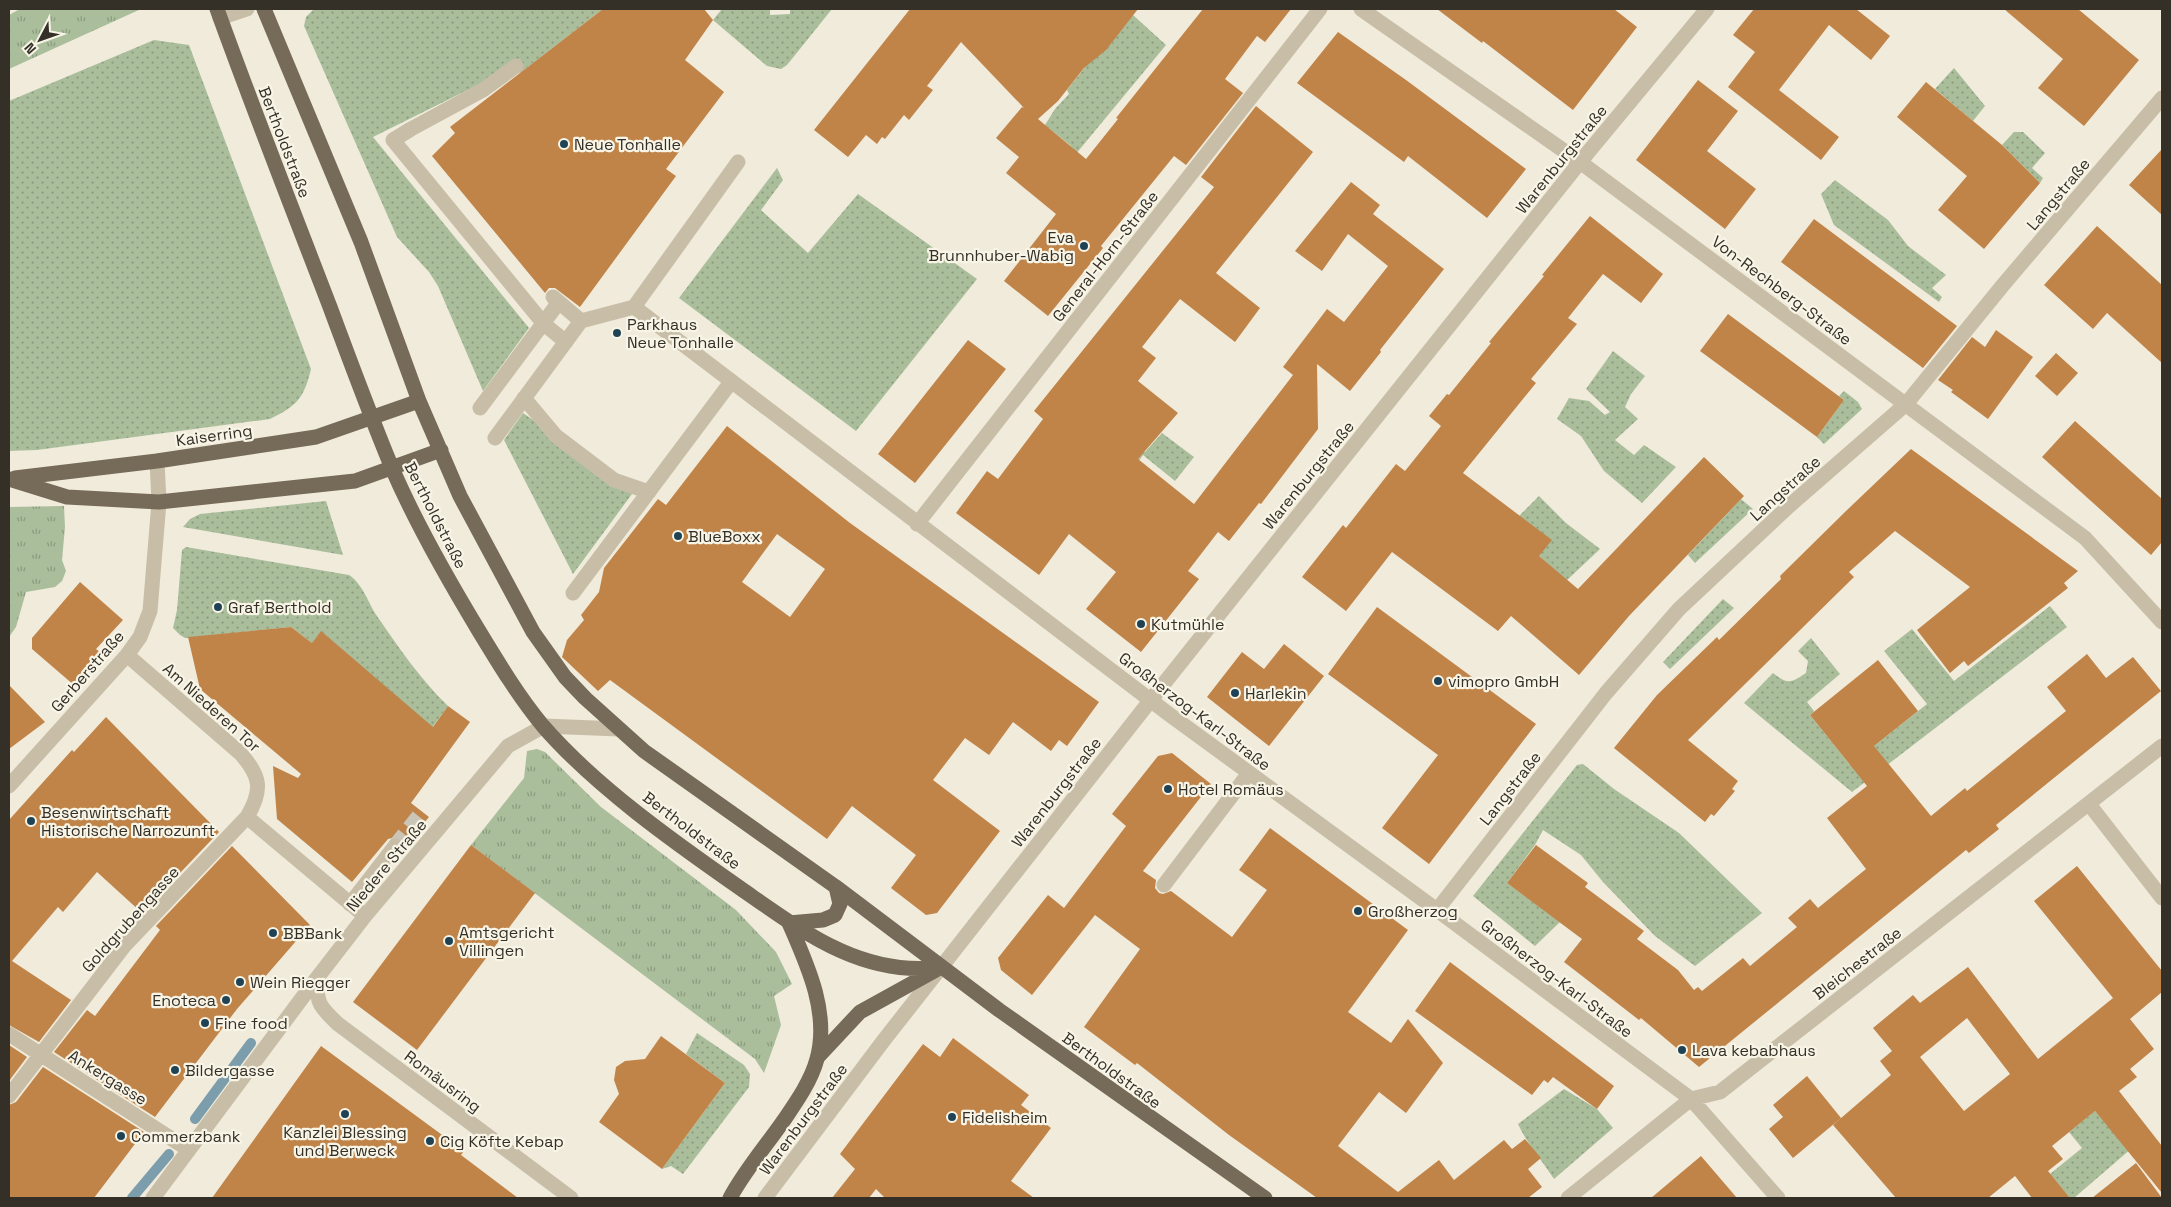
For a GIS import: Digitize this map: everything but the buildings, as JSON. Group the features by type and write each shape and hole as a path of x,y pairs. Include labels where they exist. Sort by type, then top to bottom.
{"main road":[{"name":"Bertholdstraße","path":"264,9 361,242 419,401 451,471 460,496 533,632 565,677 619,729 652,756 836,887 1007,1016 1265,1198"},
{"name":"Bertholdstraße","path":"219,14 392,468 442,570 508,678 544,726 587,771 650,821 789,923 845,954 864,961 902,969 942,967"},
{"name":"Kaiserring","path":"9,479 157,461 316,437 419,401"},
{"path":"9,479 67,497 158,502 355,481 441,450"},
{"path":"789,923 824,920 835,914 840,904 836,887"},
{"name":"Bertholdstraße","path":"789,923 801,950 816,996"},
{"name":"Warenburgstraße","path":"817,1058 860,1012 942,967"},
{"name":"Warenburgstraße","path":"730,1198 738,1183 789,1112 808,1081 817,1058 821,1026 816,996"}],"street":[{"path":"219,14 247,9"},
{"name":"General-Horn-Straße","path":"918,524 1320,9"},
{"name":"Von-Rechberg-Straße","path":"1361,9 1580,162 2085,538 2162,622"},
{"name":"Warenburgstraße","path":"765,1198 884,1040 1150,701 1580,162 1707,9"},
{"path":"516,66 484,90 393,140 544,324 566,342"},
{"name":"Langstraße","path":"1437,910 1606,693 1679,609 1789,506 1906,404 2003,285 2162,98"},
{"path":"495,438 581,321 634,307 738,162"},
{"path":"480,408 544,324 556,300 581,321"},
{"name":"Großherzog-Karl-Straße","path":"634,307 1150,701 1437,910 1691,1099 1778,1198"},
{"path":"573,593 731,382"},
{"path":"524,398 556,436 614,480 649,492"},
{"name":"Gerberstraße","path":"9,786 127,655 140,637 150,611 158,502 157,461"},
{"path":"604,568 608,547"},
{"name":"Am Niederen Tor","path":"127,655 240,753 251,765 257,776 258,788 255,803 248,817"},
{"path":"544,726 619,729"},
{"name":"Niedere Straße","path":"153,1198 365,916 508,746 544,726"},
{"name":"Bleichestraße","path":"1568,1198 1691,1099 1720,1092 2162,746"},
{"path":"1164,885 1249,773"},
{"path":"2089,804 2162,898"},
{"path":"248,817 365,916"},
{"name":"Goldgrubengasse","path":"9,1096 125,945 248,817"},
{"name":"Niedere Straße","path":"350,904 395,846"},
{"name":"Romäusring","path":"317,978 316,997 322,1010 338,1024 571,1198"},
{"name":"Ankergasse","path":"9,1034 189,1150"}],"green space":[{"path":"20,9 141,9 9,69 9,15"},
{"path":"314,9 603,9 520,73 516,66 373,137 529,328 483,391 438,286 429,272 397,237 304,26 306,17"},
{"path":"722,9 770,9 770,15 790,14 790,9 832,9 787,65 781,69 767,66 713,20"},
{"path":"1133,15 1166,45 1075,155 1071,146 1045,125 1055,109 1069,94 1067,90 1093,57"},
{"path":"154,40 189,45 311,369 305,387 293,405 270,419 37,450 9,451 9,101"},
{"path":"1954,68 1985,106 1973,121 1935,89"},
{"path":"2014,132 2023,132 2045,153 2032,168 2043,178 2040,183 2002,145"},
{"path":"777,168 783,180 761,210 808,253 858,194 977,279 856,431 679,298"},
{"path":"1835,180 1888,220 1908,246 1946,275 1932,288 1942,297 1939,302 1834,225 1821,194"},
{"path":"1613,351 1645,376 1631,394 1625,407 1638,419 1615,440 1634,455 1644,445 1676,467 1642,503 1604,471 1581,436 1557,419 1569,398 1589,401 1605,415 1610,412 1586,389"},
{"path":"1844,391 1858,402 1862,409 1824,444 1817,437 1844,400 1839,396"},
{"path":"523,413 632,494 573,574 504,440"},
{"path":"1121,432 1145,452 1162,433 1194,457 1175,481 1143,455 1127,478"},
{"path":"1539,496 1566,523 1600,549 1566,581 1539,556 1519,516"},
{"path":"1741,499 1753,509 1695,563 1688,555"},
{"path":"326,501 343,555 183,527 190,519 200,514"},
{"path":"64,506 65,527 62,560 66,571 62,581 55,587 26,592 16,627 9,637 9,507"},
{"path":"186,547 349,575 354,579 362,588 377,616 419,674 448,706 416,750 321,632 312,643 291,627 185,638 180,635 173,628 177,610 182,550"},
{"path":"1723,599 1734,608 1670,669 1663,662"},
{"path":"2050,606 2067,627 1852,792 1744,703 1773,673 1786,681 1793,681 1806,673 1808,661 1798,651 1811,638 1840,674 1807,702 1814,711 1810,715 1850,765 1927,704 1884,651 1912,629 1954,681"},
{"path":"537,749 545,752 601,807 736,910 776,952 792,984 774,996 781,1025 764,1073 755,1059 471,845 524,778 527,751"},
{"path":"1583,764 1614,789 1679,833 1762,913 1695,966 1655,936 1603,882 1581,855 1543,830 1535,845 1507,883 1560,922 1535,946 1473,896 1577,765"},
{"path":"697,1033 744,1065 750,1074 749,1087 683,1174 671,1166 662,1169 725,1083 686,1054"},
{"path":"1564,1089 1597,1109 1613,1128 1554,1179 1518,1124"},
{"path":"2095,1111 2132,1148 2074,1198 2070,1198 2050,1174 2082,1148 2069,1132"}],"waterway":[{"path":"195,1119 251,1043"},
{"path":"132,1198 169,1154"}],"tunnel":[{"path":"395,846 422,812"}],"place":[{"name":"Neue Tonhalle","path":"564,144"},
{"name":"Eva Brunnhuber-Wabig","path":"1084,246"},
{"name":"Parkhaus Neue Tonhalle","path":"617,333"},
{"name":"BlueBoxx","path":"678,536"},
{"name":"Graf Berthold","path":"218,607"},
{"name":"Kutmühle","path":"1141,624"},
{"name":"vimopro GmbH","path":"1438,681"},
{"name":"Harlekin","path":"1235,693"},
{"name":"Hotel Romäus","path":"1168,789"},
{"name":"Besenwirtschaft Historische Narrozunft","path":"31,821"},
{"name":"Großherzog","path":"1358,911"},
{"name":"BBBank","path":"273,933"},
{"name":"Amtsgericht Villingen","path":"449,941"},
{"name":"Wein Riegger","path":"240,982"},
{"name":"Enoteca","path":"226,1000"},
{"name":"Fine food","path":"205,1023"},
{"name":"Lava kebabhaus","path":"1682,1050"},
{"name":"Bildergasse","path":"175,1070"},
{"name":"Kanzlei Blessing und Berweck","path":"345,1114"},
{"name":"Fidelisheim","path":"952,1117"},
{"name":"Commerzbank","path":"121,1136"},
{"name":"Cig Köfte Kebap","path":"430,1141"}]}
